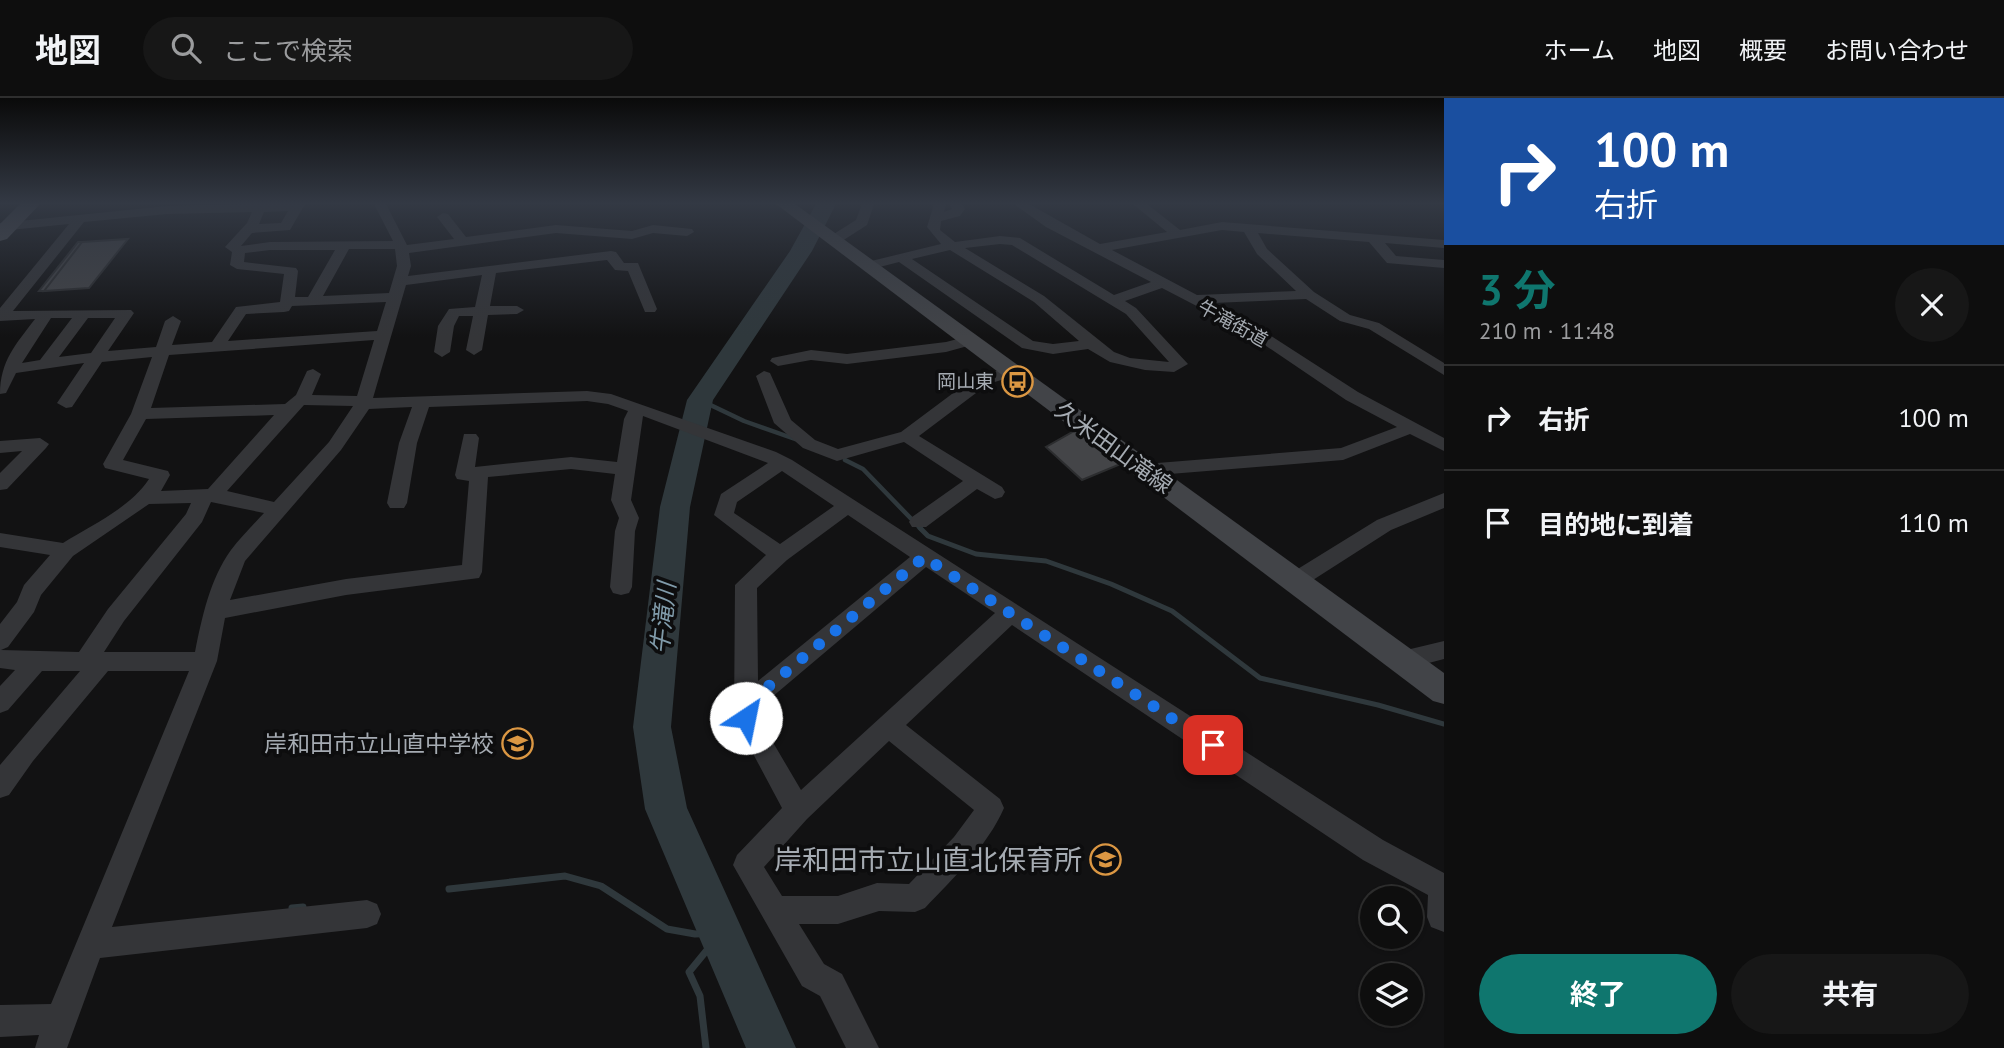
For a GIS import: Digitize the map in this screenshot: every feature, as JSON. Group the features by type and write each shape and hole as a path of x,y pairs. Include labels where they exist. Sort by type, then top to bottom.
{"street":[{"path":"0,316 52,248"},
{"path":"235,248 252,248"},
{"path":"313,301 343,248"},
{"path":"51,1048 60,1018 205,661 215,611 227,573 238,556 335,446 363,402 398,289 402,248"},
{"path":"286,302 313,301 398,289 490,270 552,248"},
{"path":"578,248 611,255 621,267 634,266 650,309"},
{"name":"久米田山滝線","path":"844,248 1444,691"},
{"path":"868,266 949,248"},
{"path":"958,248 1066,319 1089,344 1119,360 1174,367 1180,364 1131,311 1027,248"},
{"path":"1260,248 1309,295 1345,318 1374,326 1444,370"},
{"path":"1382,248 1392,260 1444,264"},
{"name":"牛滝街道","path":"1098,249 1246,326 1352,396 1444,445"},
{"path":"218,346 241,310 284,309 286,302 291,271 237,265 239,250"},
{"path":"901,257 1028,345 1053,349 1089,344"},
{"path":"474,350 490,270"},
{"path":"1113,300 1161,283"},
{"path":"1192,300 1309,295"},
{"path":"442,352 446,326 454,312 517,310"},
{"path":"0,316 126,313 66,403"},
{"path":"0,388 21,348 47,314"},
{"path":"46,363 83,314"},
{"path":"0,641 26,606 32,591 66,551 123,515 143,498 161,475 112,464 140,414 173,321"},
{"path":"11,369 99,357 218,346 384,335"},
{"path":"778,361 811,355 847,359 946,347 969,341"},
{"path":"764,376 783,423 808,444 837,455 907,436 982,380 1012,372"},
{"path":"1,783 94,661 116,615 195,517 209,495 295,405 313,374"},
{"path":"140,414 363,402 587,396 611,399 726,440 783,463 1009,614 1122,684 1373,850 1443,888 1441,917 1444,918"},
{"path":"397,503 408,443 422,402"},
{"path":"621,587 625,531 629,518 621,500 633,419 638,409"},
{"path":"1145,470 1343,454 1413,428"},
{"path":"907,436 995,492"},
{"path":"470,438 464,475 571,463 625,469"},
{"path":"0,447 40,444 0,484"},
{"path":"780,555 724,514 728,499 808,444"},
{"path":"215,611 346,587 472,572 479,474"},
{"path":"919,522 976,480"},
{"path":"143,498 209,495 279,510"},
{"path":"1295,581 1384,525 1444,500"},
{"path":"798,810 746,718 746,585 780,555 847,506"},
{"path":"0,540 19,541 66,551"},
{"path":"746,705 924,557"},
{"path":"863,1048 831,985 813,975 747,865 798,810 1009,614"},
{"path":"1402,660 1444,650"},
{"path":"0,659 36,662 205,661"},
{"path":"0,703 36,662"},
{"path":"774,910 838,910 863,904 877,897 915,898 964,846 991,808 889,726"},
{"path":"90,944 367,914"},
{"path":"0,1021 60,1018"}],"building":[{"path":"73,248 77,248 44,291 39,291"},
{"path":"77,248 121,248 89,288 44,291"},
{"path":"1076,430 1123,463 1082,480 1046,447"}],"waterway":[{"name":"牛滝川","path":"771,1048 666,809 652,727 675,507 700,400 802,248"},
{"path":"700,400 744,421 795,439"},
{"path":"845,460 863,469 922,530"},
{"path":"922,530 928,536 976,554 1046,561 1111,584 1172,611 1260,678 1378,705 1444,724"},
{"path":"449,889 565,876 601,886 667,929 695,934 721,933 689,972 700,996 706,1048"},
{"path":"292,908 303,907"}],"place":[{"name":"岡山東","path":"1017,381"},
{"name":"岸和田市立山直中学校","path":"517,743"},
{"name":"岸和田市立山直北保育所","path":"1105,859"}],"route":[{"path":"746,718 746,705 924,557 1213,745"}]}
